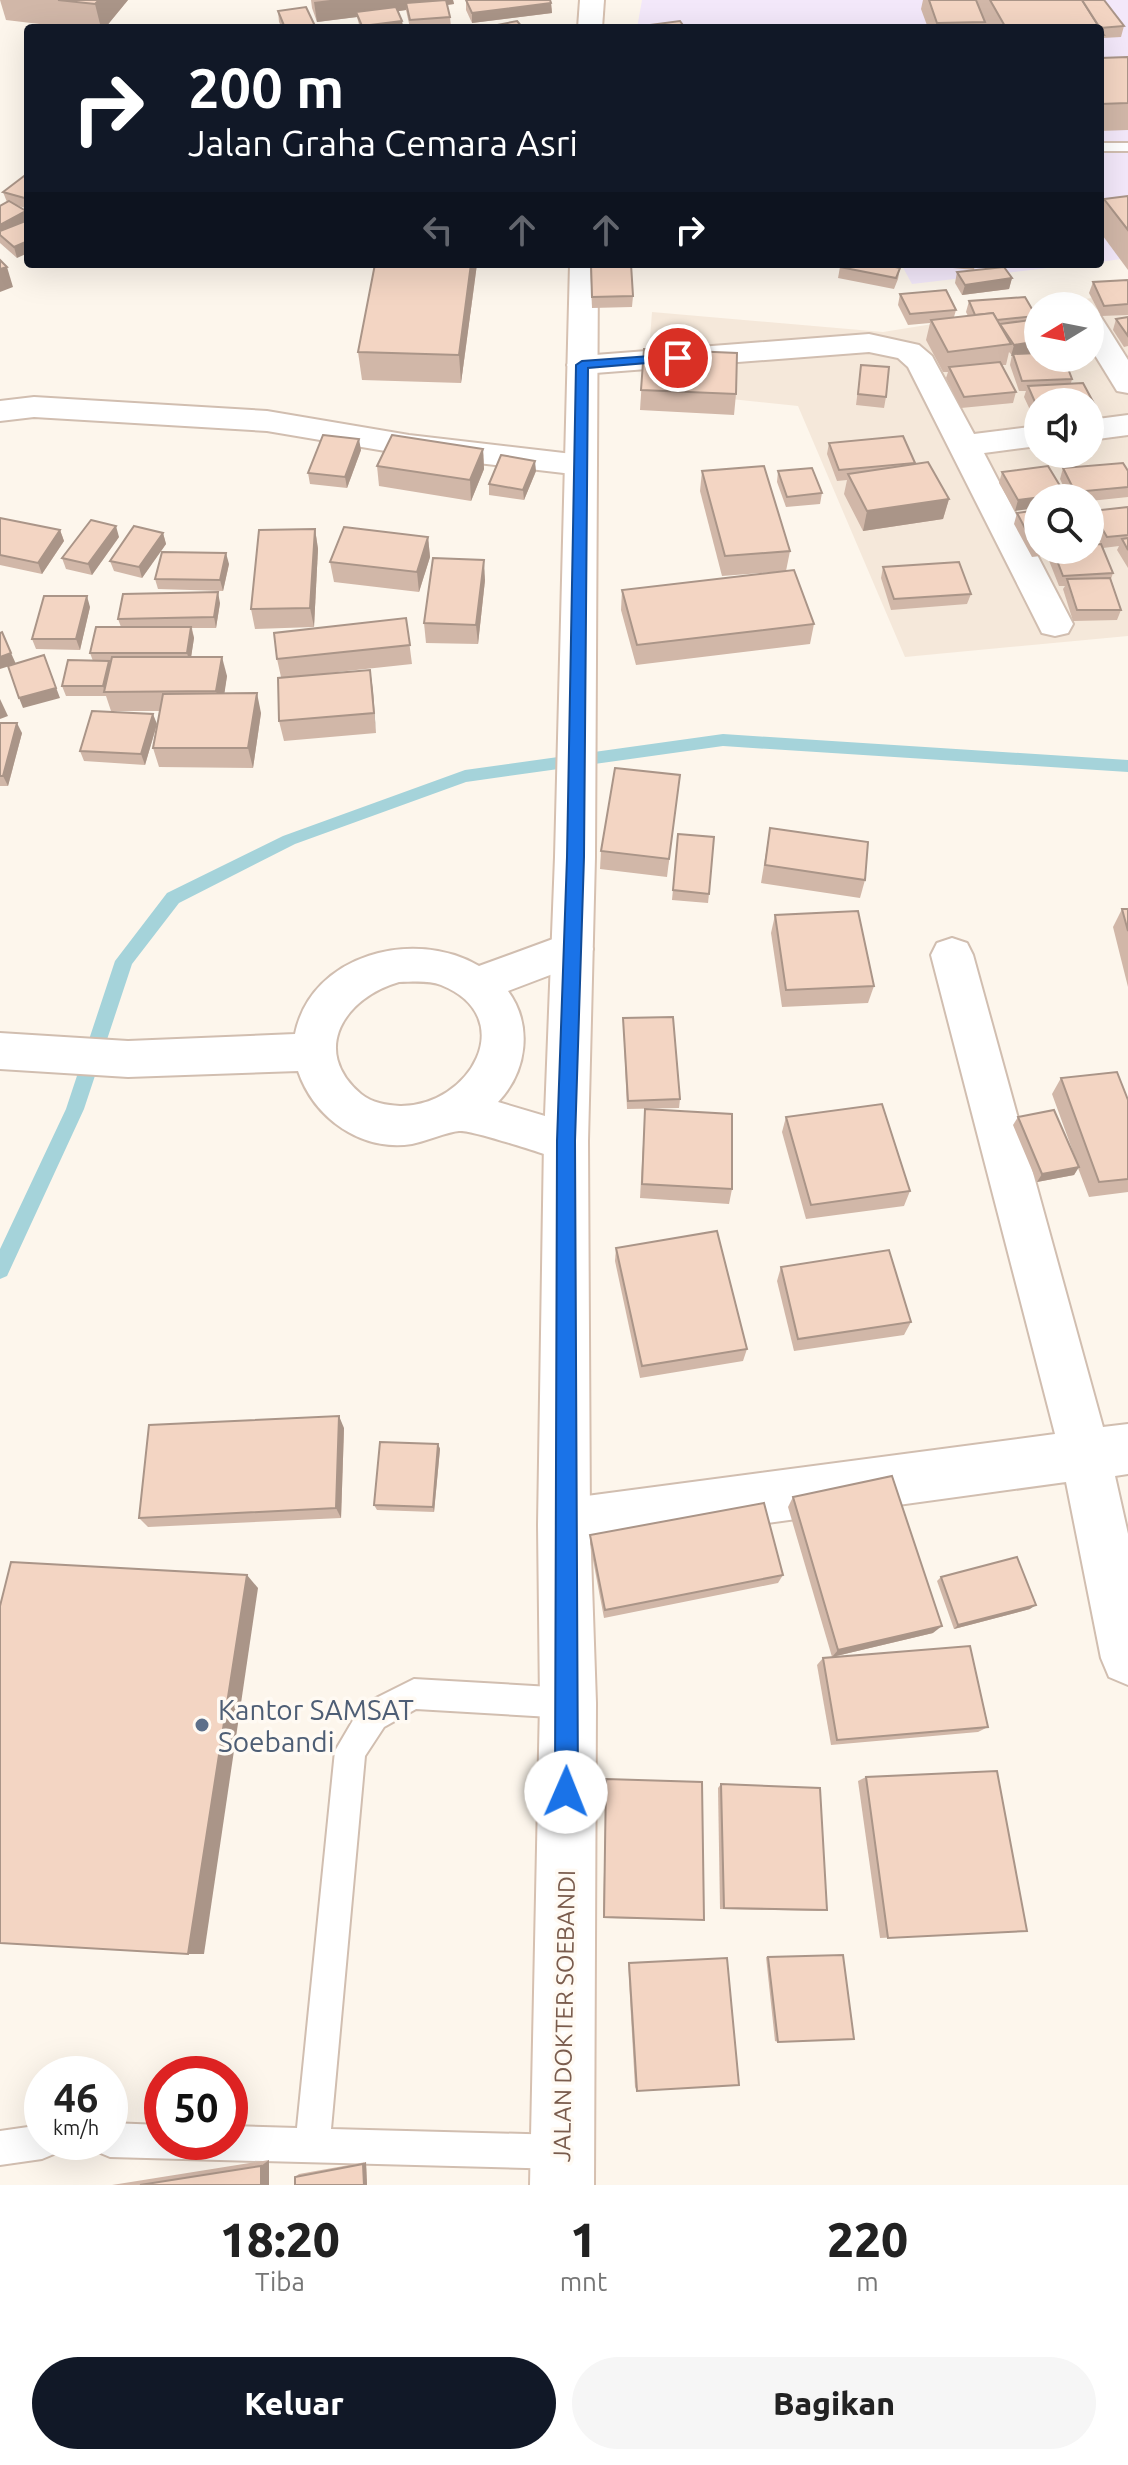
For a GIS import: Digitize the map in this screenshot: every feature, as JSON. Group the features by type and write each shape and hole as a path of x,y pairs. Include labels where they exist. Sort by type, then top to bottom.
{"street":[{"path":"590,24 592,0"},
{"name":"JALAN DOKTER SOEBANDI","path":"562,2169 568,1703 564,1525 566,1141 575,857 584,268"},
{"path":"582,365 869,343 908,351 921,362 1055,624"},
{"path":"1104,345 1128,384"},
{"path":"0,411 34,407 267,421 409,445 581,465"},
{"path":"1104,428 1128,425"},
{"path":"965,445 1024,438"},
{"path":"476,985 572,949"},
{"path":"952,955 1107,1451 1128,1658"},
{"path":"399,965 427,965 454,972 476,985 493,1002 503,1024 505,1049 497,1073 482,1095 439,1121 416,1125 393,1126 351,1112 335,1100 319,1078 314,1052 317,1025 330,1003 349,985 373,972 399,965"},
{"path":"13,1052 128,1059 314,1052"},
{"path":"459,1111 566,1141"},
{"path":"564,1525 1107,1451"}],"lane":[{"path":"1104,147 1128,147"},
{"path":"312,2146 350,1751 373,1716 414,1694 568,1703"},
{"path":"248,2144 312,2146 562,2169"},
{"path":"0,2148 24,2145"}],"shaded area":[{"path":"642,0 1128,0 1128,258 1104,261 1104,24 638,24"},
{"path":"903,268 1047,268 912,284"},
{"path":"1128,292 1128,636 905,657 798,406 646,390 652,312 883,332 1024,309 1024,372 1104,372 1104,296"}],"building":[{"path":"58,0 99,0 95,4"},
{"path":"446,0 450,17 410,20 406,3"},
{"path":"466,0 550,0 551,3 472,13"},
{"path":"929,0 976,0 985,22 937,23"},
{"path":"990,0 1082,0 1097,24 1004,24"},
{"path":"1082,0 1104,0 1124,26 1104,28 1104,24 1097,24"},
{"path":"306,7 314,24 283,24 278,11"},
{"path":"396,7 402,21 361,24 356,12"},
{"path":"1128,57 1128,103 1104,104 1104,58"},
{"path":"24,176 24,198 3,192"},
{"path":"1128,196 1128,230 1104,199"},
{"path":"9,201 24,212 0,225 0,206"},
{"path":"24,222 24,243 14,247 0,235 0,231"},
{"path":"374,268 470,268 459,355 358,352"},
{"path":"591,268 631,268 633,296 592,297"},
{"path":"845,268 900,268 896,278"},
{"path":"1005,268 1012,278 965,285 957,272"},
{"path":"1128,280 1128,304 1104,306 1104,292 1098,292 1093,282"},
{"path":"946,290 956,310 910,314 900,294"},
{"path":"1024,297 1024,317 997,320 993,313 975,315 969,301"},
{"path":"993,313 1011,344 948,352 931,320"},
{"path":"1128,317 1128,336 1116,319"},
{"path":"1024,321 1024,343 1014,345 1000,324"},
{"path":"644,349 737,353 736,394 641,390"},
{"path":"1013,354 1024,354 1024,372 1069,372 1072,379 1022,381"},
{"path":"1000,362 1016,392 964,397 949,367"},
{"path":"861,365 889,367 886,397 858,394"},
{"path":"1083,383 1086,388 1029,388"},
{"path":"323,435 359,439 345,477 308,473"},
{"path":"392,435 483,449 470,480 377,466"},
{"path":"903,436 915,463 839,470 829,443"},
{"path":"501,455 535,461 523,490 489,484"},
{"path":"928,462 949,499 867,511 848,474"},
{"path":"1123,463 1128,471 1128,487 1104,489 1104,484 1071,484 1063,468 1104,468 1104,465"},
{"path":"764,466 790,551 725,556 702,471"},
{"path":"812,468 822,493 787,497 778,471"},
{"path":"1049,468 1059,484 1024,484 1024,499 1018,500 1002,472"},
{"path":"1128,507 1128,535 1107,537 1104,532 1104,510"},
{"path":"1024,512 1024,526 1017,513"},
{"path":"0,518 60,530 38,563 0,555"},
{"path":"91,520 116,526 88,564 62,558"},
{"path":"134,526 163,533 139,567 110,561"},
{"path":"344,527 428,537 417,572 330,562"},
{"path":"315,529 310,608 251,609 259,530"},
{"path":"1104,551 1113,573 1063,576 1058,564 1104,564"},
{"path":"162,552 226,553 220,580 155,579"},
{"path":"433,558 484,560 476,625 424,623"},
{"path":"959,562 971,594 894,599 883,567"},
{"path":"794,570 814,624 637,645 622,590"},
{"path":"1110,578 1121,610 1077,610 1067,579"},
{"path":"218,592 214,617 118,619 123,594"},
{"path":"44,596 87,596 76,639 32,639"},
{"path":"406,618 410,645 277,659 274,633"},
{"path":"96,627 191,627 187,653 90,653"},
{"path":"0,633 11,653 0,657"},
{"path":"44,655 56,688 19,698 8,666"},
{"path":"112,657 222,657 216,691 104,692"},
{"path":"68,660 109,661 103,686 62,686"},
{"path":"370,670 374,713 279,721 278,678"},
{"path":"257,693 248,748 153,748 163,694"},
{"path":"92,711 153,714 141,754 80,751"},
{"path":"0,723 17,723 3,776 0,776"},
{"path":"615,768 680,775 669,859 601,851"},
{"path":"770,828 868,842 865,880 765,865"},
{"path":"678,834 714,837 709,894 673,890"},
{"path":"1122,909 1128,909 1128,931"},
{"path":"858,911 874,986 786,990 775,915"},
{"path":"673,1017 680,1099 628,1101 623,1018"},
{"path":"1117,1072 1128,1100 1128,1179 1099,1182 1061,1078"},
{"path":"882,1104 910,1191 811,1205 786,1117"},
{"path":"645,1109 732,1114 732,1189 642,1184"},
{"path":"1054,1110 1079,1167 1042,1174 1018,1117"},
{"path":"717,1231 747,1349 642,1366 616,1248"},
{"path":"889,1250 911,1322 798,1339 781,1267"},
{"path":"339,1416 336,1508 139,1518 149,1425"},
{"path":"380,1442 438,1444 433,1507 374,1505"},
{"path":"892,1476 942,1626 838,1650 793,1497"},
{"path":"764,1503 783,1575 605,1610 590,1535"},
{"path":"1017,1557 1036,1605 958,1625 941,1577"},
{"path":"11,1562 247,1575 188,1954 0,1943 0,1606"},
{"path":"970,1646 988,1727 837,1740 823,1658"},
{"path":"997,1771 1027,1931 888,1938 866,1777"},
{"path":"606,1779 702,1782 704,1920 604,1917"},
{"path":"721,1784 820,1788 827,1910 724,1908"},
{"path":"843,1955 854,2039 778,2042 768,1957"},
{"path":"727,1958 739,2085 637,2091 629,1963"},
{"path":"363,2164 364,2185 295,2185 295,2177"},
{"path":"261,2166 261,2185 140,2185"}],"waterway":[{"path":"0,1270 75,1109 124,961 173,898 289,840 465,776 723,740 1128,766"}],"place":[{"name":"Kantor SAMSAT Soebandi","path":"202,1725"}],"route":[{"path":"566,1792 566,1141 575,857 582,365 678,358"}]}
